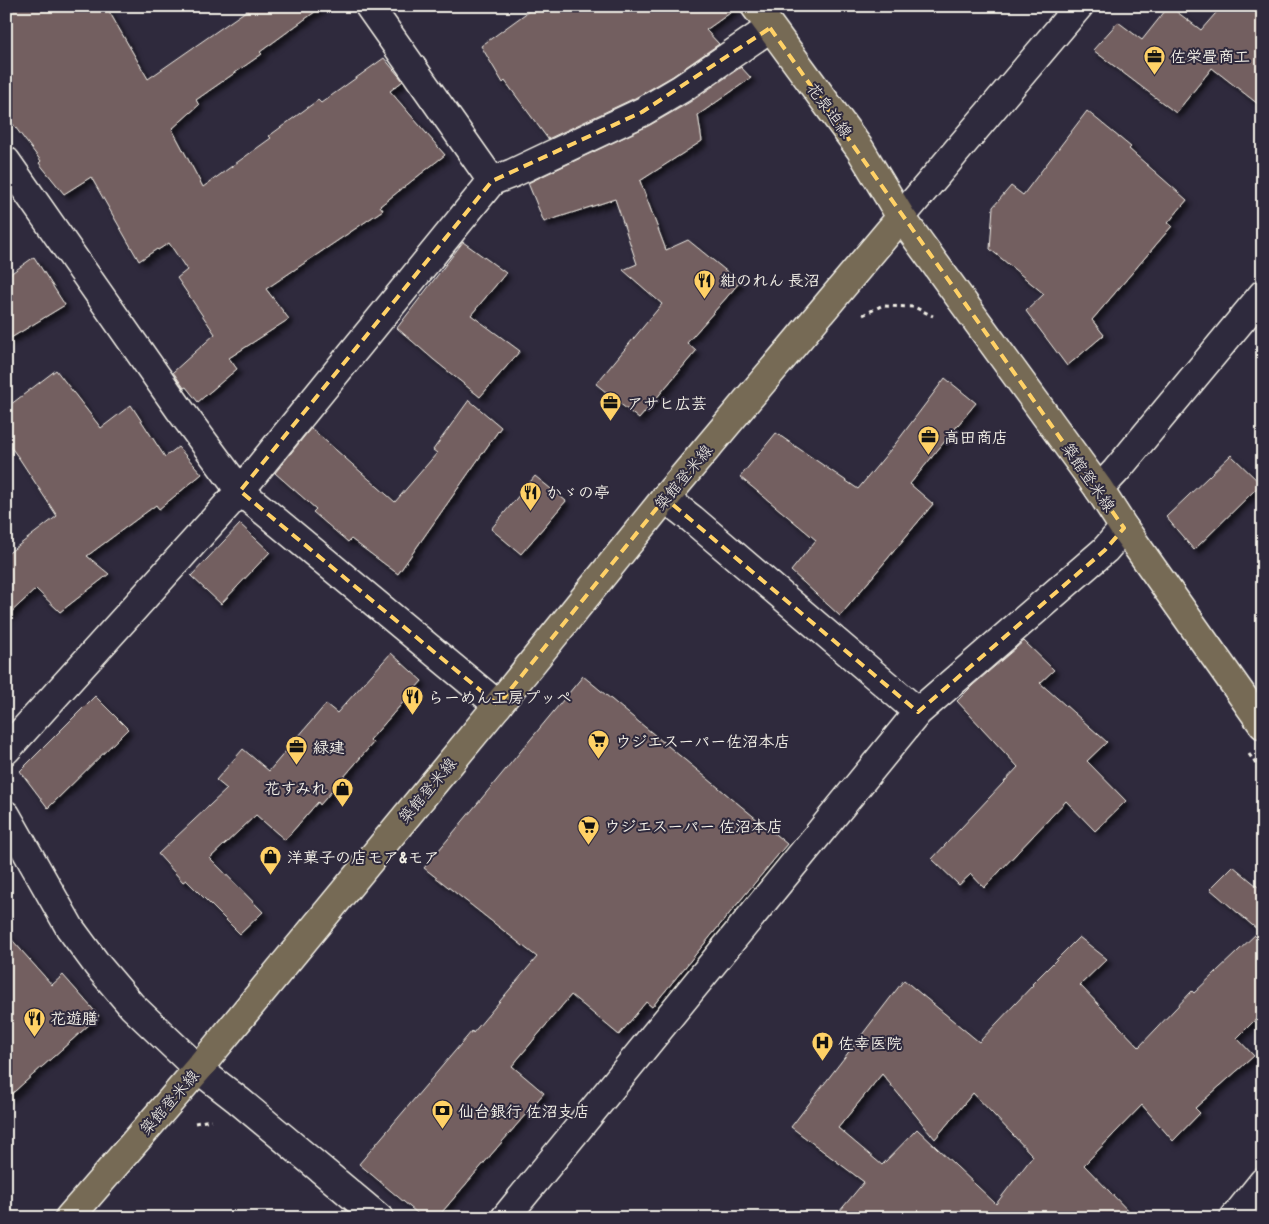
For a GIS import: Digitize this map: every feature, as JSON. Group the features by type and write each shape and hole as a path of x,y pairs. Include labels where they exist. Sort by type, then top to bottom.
{"main road":[{"name":"花泉迫線","path":"762,17 860,150 901,217"},
{"name":"築館登米線","path":"69,1218 198,1069 665,498 901,217 1099,489 1124,528 1263,725"}],"street":[{"path":"369,6 492,181"},
{"path":"901,217 1079,6"},
{"path":"6,750 240,491 492,181 642,112 681,89 762,17"},
{"path":"6,161 180,410 240,491 498,704"},
{"path":"1099,489 1263,294"},
{"path":"665,498 918,712"},
{"path":"505,1218 918,712 1105,550 1124,528"},
{"path":"6,815 70,928 98,966 132,1006 198,1069 379,1218"},
{"path":"1234,1218 1263,1182"}],"path":[{"path":"861,316 881,306 914,307 938,319"},
{"path":"1246,750 1263,774"},
{"path":"194,1123 224,1117 238,1100"}],"highlighted area":[{"path":"770,28 1124,528 1105,550 918,712 665,498 498,705 240,491 492,181 642,112"}],"building":[{"path":"6,6 106,6 148,79 253,6 323,6 260,52 262,54 196,100 199,105 172,129 203,187 271,138 269,136 318,100 321,103 384,58 403,81 390,91 445,155 380,206 383,210 266,289 289,319 229,358 237,369 198,402 186,387 184,388 173,372 215,334 177,278 187,270 169,243 139,261 91,177 64,194 39,163 41,161 6,115"},
{"path":"536,6 740,6 706,30 719,44 673,76 635,98 548,139 505,81 503,83 481,46"},
{"path":"1169,6 1201,30 1222,6 1251,6 1263,15 1263,108 1212,68 1176,113 1093,50 1118,22 1142,40"},
{"path":"741,67 751,78 698,115 702,141 640,181 666,250 688,240 740,282 687,343 696,351 639,419 596,384 662,304 623,270 637,264 615,199 544,222 528,183 650,125 690,102"},
{"path":"1087,111 1131,147 1129,149 1187,200 1168,223 1172,226 1092,320 1104,335 1067,366 1026,311 1044,294 990,249 993,207 1011,186 1023,195"},
{"path":"463,242 506,273 471,315 520,351 480,397 397,328"},
{"path":"34,257 65,305 6,341 6,277"},
{"path":"56,370 101,428 131,405 165,457 178,447 202,474 159,509 156,505 87,556 109,574 60,612 36,589 6,617 6,555 57,516 6,441 6,408"},
{"path":"945,378 976,403 910,484 933,504 840,616 791,571 816,540 740,477 776,433 858,489 896,443"},
{"path":"469,400 501,427 398,574 351,539 348,542 313,512 316,509 275,473 311,428 395,502 437,453 433,450"},
{"path":"1231,455 1261,484 1194,550 1166,517"},
{"path":"535,476 566,501 521,554 491,529"},
{"path":"240,524 270,552 221,604 191,576"},
{"path":"1024,641 1054,670 1040,683 1107,742 1087,761 1126,801 1095,831 1066,801 984,888 971,874 959,885 932,859 1018,767 957,701"},
{"path":"391,653 422,681 370,740 373,743 320,805 318,802 285,840 256,815 210,858 263,912 240,934 186,880 183,882 158,854 227,789 216,780 243,749 269,771 326,704 337,713"},
{"name":"ウジエスーパー佐沼本店","path":"583,676 787,844 652,1007 646,1002 619,1035 571,995 512,1066 544,1093 437,1218 423,1218 359,1164 537,957 424,868"},
{"path":"95,696 128,729 48,808 20,771"},
{"path":"1233,866 1263,891 1263,1012 1237,1038 1254,1056 1195,1108 1200,1113 1173,1141 1142,1105 1084,1165 1135,1218 834,1218 864,1182 791,1127 904,980 979,1042 1032,984 1079,937 1107,959 1080,985 1139,1047 1192,991 1194,993 1259,931 1210,889","holes":["882,1074 935,1139 973,1093 1033,1156 996,1204 917,1129 882,1165 838,1128"]},
{"path":"6,933 52,985 63,975 99,1016 6,1099"}],"place":[{"name":"佐栄畳商工","path":"1154,75"},
{"name":"紺のれん 長沼","path":"704,299"},
{"name":"アサヒ広芸","path":"611,422"},
{"name":"高田商店","path":"928,456"},
{"name":"かゞの亭","path":"530,511"},
{"name":"らーめん工房プッぺ","path":"412,716"},
{"name":"ウジエスーパー佐沼本店","path":"599,760"},
{"name":"緑建","path":"297,766"},
{"name":"花すみれ","path":"343,807"},
{"name":"ウジエスーパー 佐沼本店","path":"588,845"},
{"name":"洋菓子の店モア&モア","path":"271,876"},
{"name":"花遊膳","path":"34,1037"},
{"name":"佐幸医院","path":"822,1062"},
{"name":"仙台銀行 佐沼支店","path":"442,1130"}]}
